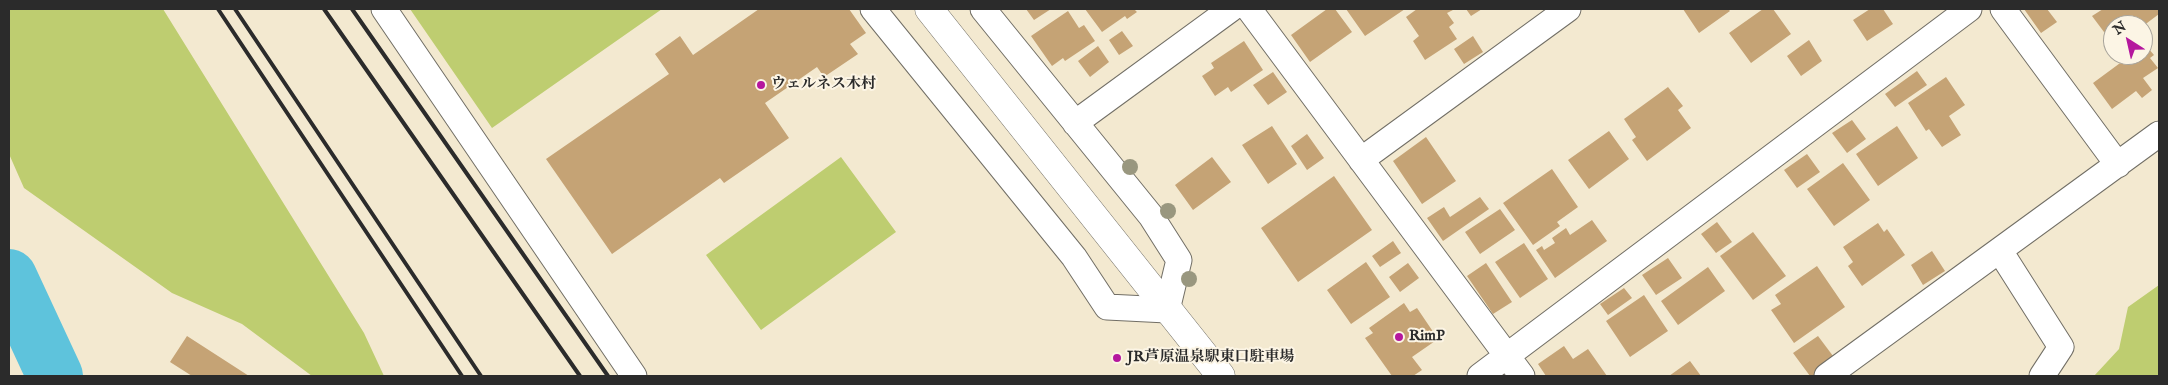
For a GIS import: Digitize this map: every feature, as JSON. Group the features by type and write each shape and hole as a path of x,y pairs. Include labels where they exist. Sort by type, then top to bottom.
{"street":[{"path":"384,9 634,376"},
{"path":"873,9 1074,257 1107,306 1167,310"},
{"path":"929,9 1221,376"},
{"path":"983,9 1151,216 1179,260 1167,310"},
{"path":"1075,123 1231,9"},
{"path":"1249,9 1522,376"},
{"path":"1361,160 1568,9"},
{"path":"1480,376 1969,9"},
{"path":"2002,9 2118,165"},
{"path":"1827,376 2159,134"},
{"path":"2000,250 2061,347 2042,376"}],"green space":[{"path":"9,9 163,9 364,333 384,376 312,376 242,324 172,293 24,188 9,154"},
{"path":"410,9 662,9 492,128"},
{"path":"841,157 896,232 761,330 706,255"},
{"path":"2159,285 2159,376 2094,376 2119,349 2128,307"}],"building":[{"path":"759,9 849,9 866,33 850,44 858,54 824,77 817,67 765,103 789,138 724,183 720,178 612,254 546,159 669,74 655,54 680,36 693,55"},
{"path":"1026,9 1051,9 1034,20"},
{"path":"1085,9 1134,9 1137,12 1127,19 1125,16 1102,32"},
{"path":"1327,9 1335,9 1352,32 1310,62 1291,35"},
{"path":"1346,9 1405,9 1365,36"},
{"path":"1417,9 1453,10 1447,13 1454,23 1449,27 1457,39 1425,60 1413,41 1419,36 1406,17"},
{"path":"1466,9 1482,9 1471,16"},
{"path":"1683,9 1728,9 1730,11 1699,33"},
{"path":"1763,9 1773,9 1791,34 1751,63 1729,33"},
{"path":"1870,9 1883,9 1893,24 1867,41 1853,20"},
{"path":"2024,9 2047,9 2057,22 2041,33"},
{"path":"2103,9 2159,9 2159,14 2153,18 2153,15 2103,15 2103,31 2092,16"},
{"path":"1068,11 1079,28 1084,25 1095,41 1065,61 1063,58 1052,66 1031,36"},
{"path":"1122,31 1133,46 1119,55 1109,40"},
{"path":"1473,36 1483,52 1464,64 1454,49"},
{"path":"1809,40 1822,61 1801,76 1787,56"},
{"path":"1244,41 1263,70 1231,92 1228,87 1215,96 1202,76 1214,68 1211,63"},
{"path":"1098,46 1109,62 1090,77 1078,61"},
{"path":"2153,62 2158,68 2143,78 2152,90 2142,98 2136,91 2112,109 2093,83 2117,65 2153,65"},
{"path":"1917,71 1927,85 1895,107 1885,94"},
{"path":"1273,72 1287,92 1268,105 1253,85"},
{"path":"1946,77 1965,105 1949,116 1961,135 1942,147 1929,129 1926,131 1908,103"},
{"path":"1668,87 1683,106 1678,110 1691,128 1647,161 1632,140 1636,137 1624,119"},
{"path":"1852,120 1866,139 1847,153 1832,133"},
{"path":"1272,126 1297,164 1268,184 1242,145"},
{"path":"1897,126 1918,158 1878,186 1856,154"},
{"path":"1609,131 1629,159 1589,189 1568,160"},
{"path":"1307,134 1324,158 1307,170 1291,146"},
{"path":"1426,137 1456,181 1422,204 1393,161"},
{"path":"1807,154 1820,172 1797,188 1784,170"},
{"path":"1212,157 1231,182 1193,210 1175,185"},
{"path":"1843,163 1870,200 1834,226 1807,189"},
{"path":"1552,169 1578,207 1557,222 1560,226 1533,245 1503,203"},
{"path":"1334,176 1372,230 1298,282 1261,228"},
{"path":"1480,197 1489,209 1443,241 1427,218 1444,207 1450,217"},
{"path":"1500,209 1515,230 1480,254 1465,232"},
{"path":"1592,220 1607,241 1555,278 1536,250 1542,246 1544,250 1555,243 1552,238 1566,228 1570,235"},
{"path":"1717,222 1732,242 1716,253 1701,234"},
{"path":"1878,223 1884,232 1887,229 1905,255 1862,286 1848,266 1853,262 1843,247"},
{"path":"1753,232 1786,276 1753,300 1720,256"},
{"path":"1393,241 1401,253 1380,267 1372,256"},
{"path":"1524,243 1548,279 1520,298 1495,262"},
{"path":"1932,251 1945,271 1923,285 1911,265"},
{"path":"1668,258 1682,278 1656,295 1642,275"},
{"path":"1366,262 1390,297 1351,324 1327,290"},
{"path":"1408,263 1419,278 1400,292 1389,277"},
{"path":"1486,263 1512,302 1493,314 1467,276"},
{"path":"1817,266 1845,307 1794,343 1771,310 1781,304 1775,295"},
{"path":"1708,267 1725,291 1678,325 1661,301"},
{"path":"1624,288 1632,298 1608,315 1600,304"},
{"path":"1644,295 1668,331 1630,357 1606,321"},
{"path":"1404,303 1410,312 1417,308 1438,339 1412,357 1422,370 1413,376 1392,376 1365,338 1373,333 1369,328"},
{"path":"187,336 249,376 192,376 170,362"},
{"path":"1818,336 1836,360 1813,376 1810,376 1793,353"},
{"path":"1564,346 1573,359 1588,349 1607,376 1546,376 1538,364"},
{"path":"1690,361 1701,376 1669,376"}],"waterway":[{"path":"9,277 55,376"}],"railway":[{"path":"218,9 462,376"},
{"path":"235,9 481,376"},
{"path":"324,9 580,376"},
{"path":"352,9 608,376"}],"place":[{"name":"ウェルネス木村","path":"761,85"},
{"name":"RimP","path":"1399,337"},
{"name":"JR芦原温泉駅東口駐車場","path":"1117,358"}]}
